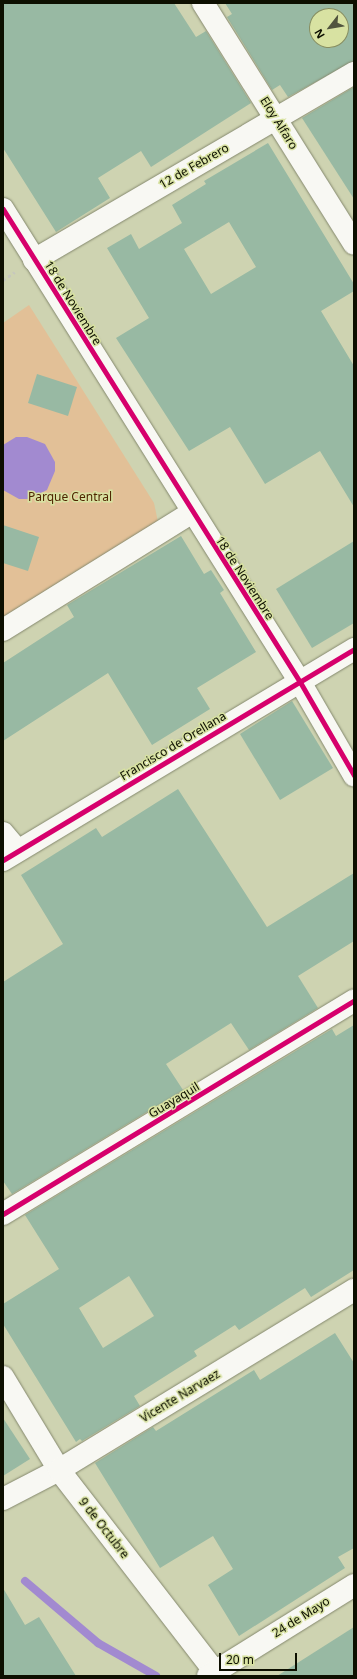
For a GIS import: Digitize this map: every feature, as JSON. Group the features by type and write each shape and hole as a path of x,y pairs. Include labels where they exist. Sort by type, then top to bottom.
{"street":[{"name":"Eloy Alfaro","path":"203,3 354,244"},
{"name":"12 de Febrero","path":"34,260 354,73"},
{"name":"18 de Noviembre","path":"3,209 192,513 300,682 354,775"},
{"path":"3,630 192,513"},
{"name":"Francisco de Orellana","path":"10,855 354,649"},
{"path":"3,833 10,855"},
{"name":"Guayaquil","path":"3,1214 354,1001"},
{"name":"Vicente Narvaez","path":"3,1499 59,1470 354,1290"},
{"name":"9 de Octubre","path":"3,1377 59,1470 213,1675"},
{"name":"24 de Mayo","path":"213,1675 354,1585"}],"green space":[{"name":"Parque Central","path":"29,305 154,503 158,522 3,617 3,323"}],"shaded area":[{"path":"16,437 27,437 45,444 55,462 55,471 47,490 29,499 19,499 3,490 3,445"}],"building":[{"path":"3,3 174,3 196,37 206,31 251,103 151,167 141,151 98,178 110,198 56,232 3,148"},
{"path":"225,3 354,3 354,61 288,97 280,85 272,90 227,17 232,14"},
{"path":"354,87 354,199 302,118"},
{"path":"268,143 354,284 354,291 321,311 354,366 354,507 320,451 265,484 230,427 189,451 116,338 149,318 107,248 131,234 139,249 182,223 172,205 206,184 204,181","holes":["229,222 256,267 211,294 184,249"]},
{"path":"37,374 77,387 68,416 28,403"},
{"path":"3,525 39,537 28,571 3,563"},
{"path":"181,536 204,574 211,570 224,590 220,593 256,652 197,688 210,709 152,745 108,673 3,741 3,663 74,617 67,605"},
{"path":"354,541 354,623 312,648 276,589"},
{"path":"292,701 333,768 280,800 240,734"},
{"path":"178,789 267,927 354,873 354,941 298,976 318,1008 249,1050 231,1023 166,1064 183,1090 12,1194 3,1181 3,982 63,944 21,875 96,828 102,837"},
{"path":"354,1025 354,1270 311,1297 305,1288 239,1330 235,1325 194,1351 197,1356 134,1396 140,1406 82,1441 80,1439 76,1442 3,1324 3,1304 59,1269 25,1215 332,1029 336,1036","holes":["129,1276 154,1316 103,1348 79,1308"]},
{"path":"335,1333 354,1363 354,1548 338,1557 345,1568 239,1636 208,1585 233,1569 213,1536 160,1568 95,1463 153,1427 156,1431 254,1370 260,1380"},
{"path":"3,1418 30,1459 3,1476"},
{"path":"3,1588 25,1625 39,1617 76,1676 3,1676"},
{"path":"354,1627 354,1676 277,1676"}],"waterway":[{"path":"25,1581 98,1643 156,1676"}],"cycle path":[{"path":"3,209 300,682 354,775"},
{"path":"3,860 354,649"},
{"path":"3,1214 354,1001"}]}
